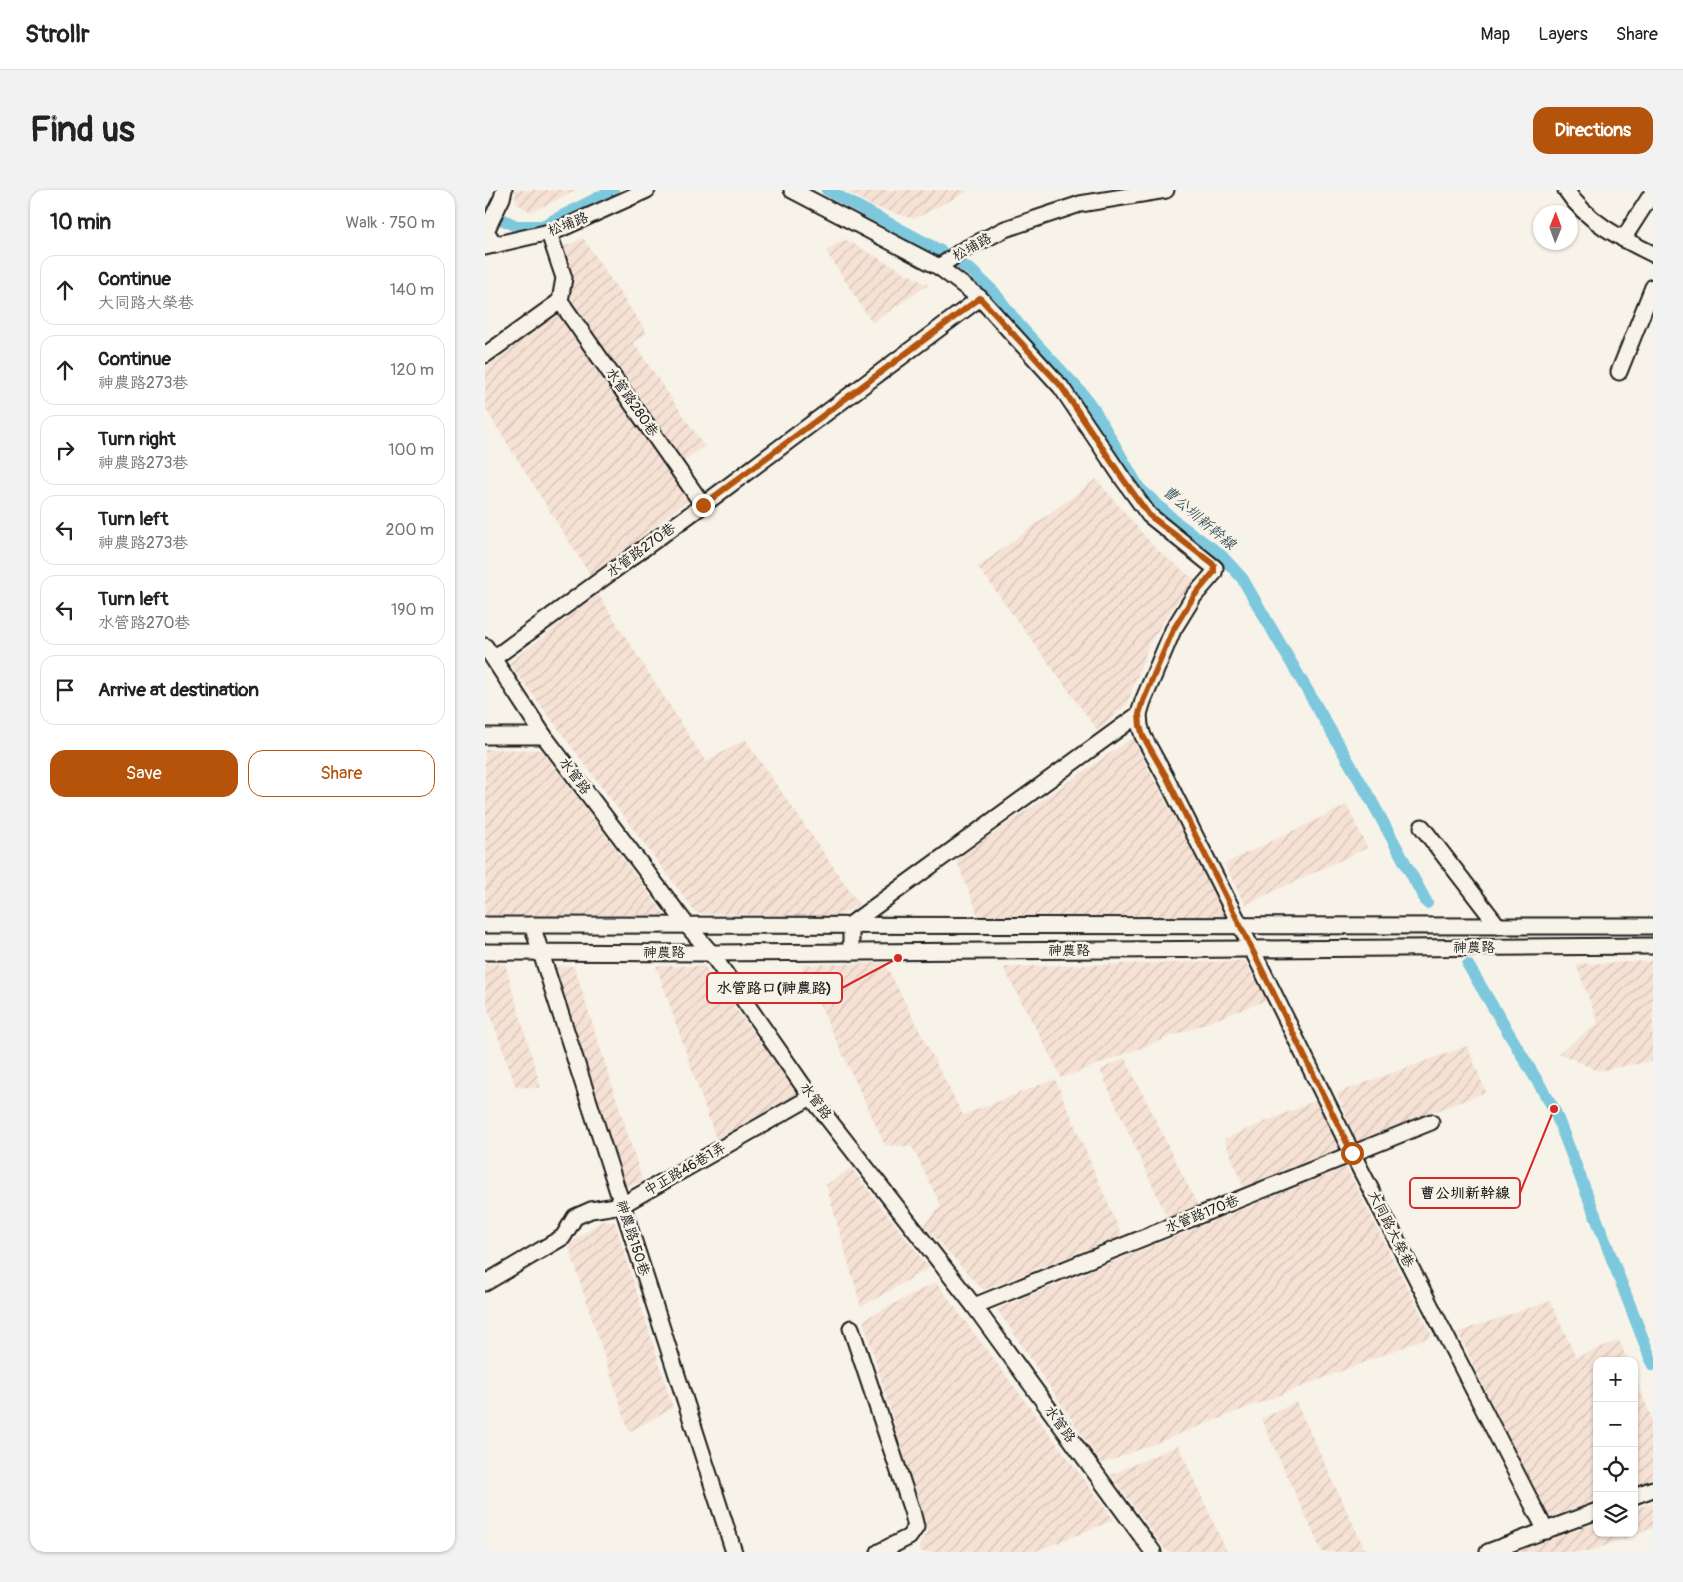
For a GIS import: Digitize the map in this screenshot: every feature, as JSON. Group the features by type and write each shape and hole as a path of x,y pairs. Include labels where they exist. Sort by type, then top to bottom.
{"street":[{"name":"松埔路","path":"490,246 558,230 647,190"},
{"name":"松埔路","path":"800,192 941,265 963,250 1005,230 1080,204 1166,190"},
{"path":"1566,190 1579,208 1591,218 1623,239 1653,254"},
{"path":"1623,239 1653,192"},
{"path":"490,246 487,228 503,194"},
{"path":"485,355 560,301 564,278 549,233"},
{"path":"851,952 851,924 1139,714 1173,630 1190,602 1214,572 1215,568 1214,565 1149,515 1061,386 980,298 941,265"},
{"path":"1619,372 1653,286"},
{"name":"水管路270巷","path":"490,652 703,505 980,298"},
{"name":"水管路280巷","path":"560,301 703,505"},
{"name":"水管路","path":"490,652 544,736 686,924 711,952 811,1097 974,1306 1153,1552"},
{"name":"大同路大榮巷","path":"1139,714 1143,736 1167,778 1352,1153 1546,1531"},
{"path":"485,736 544,736"},
{"path":"1422,827 1498,926"},
{"name":"神農路","path":"485,925 1653,926"},
{"name":"神農路150巷","path":"532,925 734,1552"},
{"name":"神農路","path":"485,952 851,952 1653,946"},
{"name":"中正路46巷1弄","path":"485,1283 563,1237 575,1217 591,1210 622,1205 811,1097"},
{"name":"水管路170巷","path":"974,1306 1431,1122"},
{"path":"851,1328 916,1527 909,1537 879,1552"},
{"path":"1638,1495 1653,1489"},
{"path":"1488,1552 1593,1513"}],"shaded area":[{"path":"515,190 577,190 531,212 516,203"},
{"path":"845,190 966,190 967,192 914,219 872,206"},
{"path":"583,238 647,333 633,342 704,446 681,463 568,299 568,282 558,249"},
{"path":"844,239 928,285 872,323 826,251"},
{"path":"560,313 689,499 592,578 485,408 485,368"},
{"path":"1096,479 1155,548 1197,582 1183,593 1150,642 1127,704 1098,731 978,567"},
{"path":"598,594 706,762 745,739 859,904 838,917 696,913 509,663"},
{"path":"1132,738 1228,919 979,918 956,859"},
{"path":"485,749 542,750 665,915 485,915"},
{"path":"1347,805 1367,848 1245,905 1224,864"},
{"path":"1245,961 1267,1000 1062,1078 1003,967"},
{"path":"1653,961 1653,1061 1598,1071 1559,1053 1598,1023 1576,964"},
{"path":"885,963 963,1115 1055,1079 1122,1236 983,1290 924,1225 941,1206 912,1147 885,1145 801,965"},
{"path":"485,964 505,964 541,1088 516,1087 485,1001"},
{"path":"574,966 643,1182 623,1186 553,967"},
{"path":"656,966 704,966 799,1094 717,1142"},
{"path":"1467,1046 1486,1092 1356,1142 1337,1093"},
{"path":"1125,1058 1199,1208 1169,1222 1100,1070"},
{"path":"1317,1100 1344,1149 1245,1191 1224,1139"},
{"path":"1346,1167 1432,1336 1102,1464 997,1309"},
{"path":"851,1168 929,1268 861,1307 826,1185"},
{"path":"601,1221 615,1222 673,1408 629,1432 568,1245"},
{"path":"936,1282 1114,1520 1034,1552 921,1552 919,1546 927,1532 863,1320"},
{"path":"1550,1301 1576,1357 1619,1340 1626,1357 1593,1357 1593,1501 1546,1519 1458,1332"},
{"path":"1638,1385 1653,1421 1653,1479 1638,1485"},
{"path":"1296,1402 1366,1552 1322,1552 1261,1419"},
{"path":"1178,1445 1227,1552 1167,1552 1111,1475"},
{"path":"1653,1503 1653,1528 1638,1534 1638,1508"},
{"path":"1593,1524 1593,1537 1629,1537 1588,1552 1516,1552"}],"waterway":[{"name":"曹公圳新幹線","path":"485,211 516,226 542,226 613,190"},
{"name":"曹公圳新幹線","path":"827,190 939,250 973,272 993,291 1019,325 1081,392 1095,411 1139,488 1176,522 1220,554 1242,578 1371,800 1427,903"},
{"name":"曹公圳新幹線","path":"1468,965 1554,1109 1653,1365"}],"place":[{"name":"水管路口(神農路)","path":"898,958"},
{"name":"曹公圳新幹線","path":"1554,1109"}],"route":[{"path":"703,505 980,298 1061,386 1149,515 1214,565 1214,572 1186,607 1173,630 1143,701 1139,714 1140,726 1143,736 1167,778 1352,1153"}]}
